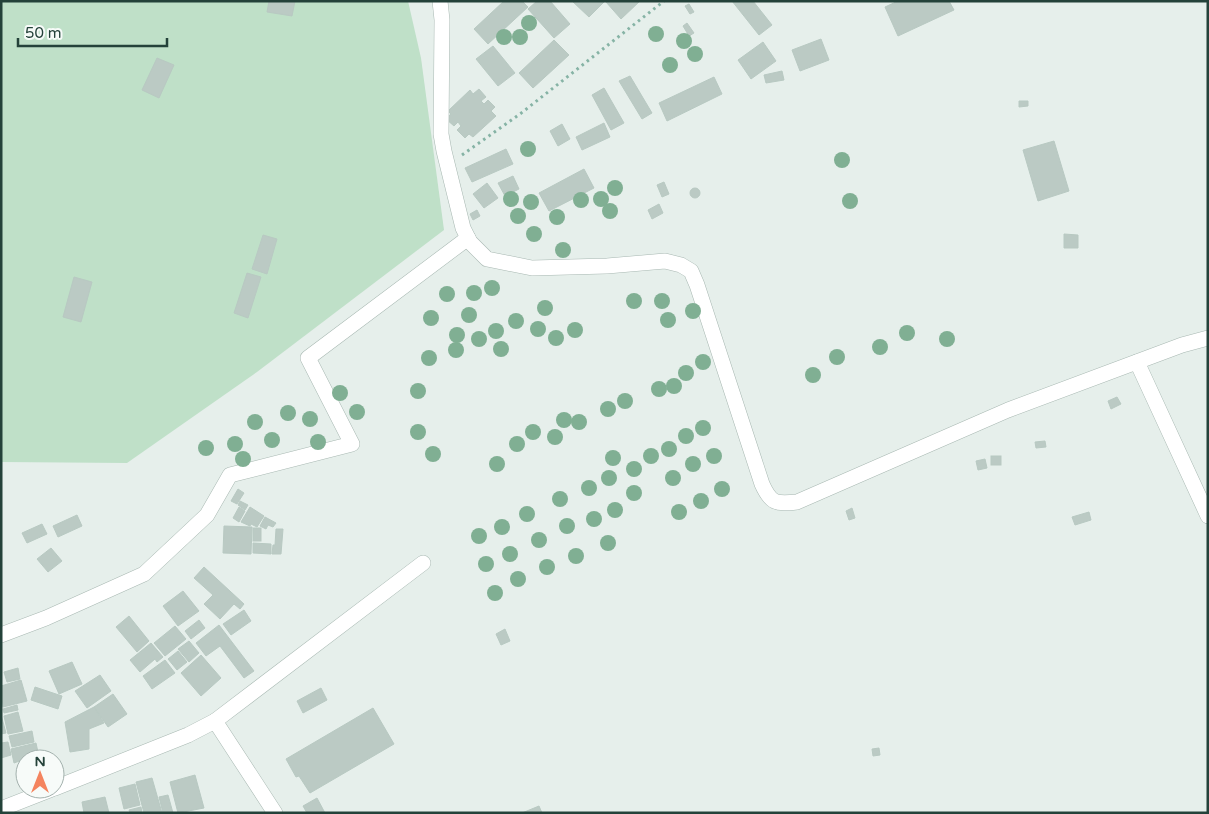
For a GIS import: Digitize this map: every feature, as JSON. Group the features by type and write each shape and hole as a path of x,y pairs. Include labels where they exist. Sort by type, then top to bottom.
{"street":[{"path":"440,1 442,20 441,134 463,228 468,238 487,259 532,268 607,266 665,261 681,265 691,271 698,285 762,484 768,497 774,501 783,503 797,502 1008,410 1208,338"},
{"path":"1,635 46,618 144,574 207,515 230,475 352,444 308,358 468,238"},
{"path":"1137,362 1208,516"},
{"path":"65,784 188,735 214,721 423,563"},
{"path":"214,721 275,813"},
{"path":"1,809 26,799"}],"path":[{"path":"447,165 520,114 664,1"}],"green space":[{"path":"1,1 408,1 421,58 444,230 257,372 127,463 1,462"}],"building":[{"path":"269,1 295,1 292,16 267,12"},
{"path":"504,1 522,1 528,7 488,44 474,29"},
{"path":"537,1 550,1 570,24 554,38 528,9"},
{"path":"572,1 605,1 589,17"},
{"path":"607,1 640,1 621,19"},
{"path":"732,1 753,1 772,25 759,35"},
{"path":"898,1 949,1 954,10 898,36 885,7"},
{"path":"689,4 694,12 690,14 685,6"},
{"path":"687,23 694,33 689,36 683,26"},
{"path":"821,39 829,60 800,71 792,50"},
{"path":"554,40 569,55 533,88 519,73"},
{"path":"763,42 776,61 751,79 738,60"},
{"path":"493,46 515,73 498,86 476,59"},
{"path":"157,58 174,65 159,98 142,90"},
{"path":"782,71 784,80 766,83 764,75"},
{"path":"630,76 652,113 642,119 619,81"},
{"path":"714,77 722,94 667,121 659,103"},
{"path":"604,88 624,123 611,130 592,95"},
{"path":"479,89 486,97 481,101 484,104 488,100 495,107 491,111 496,116 473,137 469,134 465,138 457,130 461,126 458,122 454,126 446,119 451,114 448,111 470,90 473,94"},
{"path":"1019,101 1028,101 1028,106 1019,107"},
{"path":"604,123 610,137 582,150 576,137"},
{"path":"562,124 570,139 558,146 550,131"},
{"path":"1054,141 1069,191 1038,201 1023,150"},
{"path":"506,149 513,164 472,182 465,168"},
{"path":"584,169 594,188 549,211 539,193"},
{"path":"513,176 519,189 505,196 498,183"},
{"path":"664,182 669,194 662,197 657,185"},
{"path":"487,183 498,198 484,208 473,194"},
{"path":"693,188 697,188 700,193 699,197 693,198 690,195 690,191"},
{"path":"659,204 663,213 652,219 648,210"},
{"path":"477,210 480,216 473,220 470,214"},
{"path":"1064,234 1078,235 1078,248 1064,248"},
{"path":"263,235 277,239 267,274 252,269"},
{"path":"247,273 261,277 248,318 234,313"},
{"path":"74,277 92,282 81,322 63,317"},
{"path":"1117,397 1121,404 1111,409 1108,401"},
{"path":"1045,441 1046,447 1036,448 1035,442"},
{"path":"991,456 1001,456 1001,465 991,465"},
{"path":"985,459 987,468 978,470 976,461"},
{"path":"238,489 244,493 237,504 231,501"},
{"path":"240,501 248,505 245,510 238,505"},
{"path":"239,507 245,511 239,522 233,518"},
{"path":"250,507 264,516 257,527 241,522"},
{"path":"852,508 855,518 849,520 846,511"},
{"path":"1089,512 1091,520 1075,525 1072,517"},
{"path":"77,515 82,526 58,537 53,526"},
{"path":"265,517 276,523 273,527 268,525 266,529 260,526"},
{"path":"42,524 47,534 27,543 22,533"},
{"path":"224,526 252,527 251,554 223,553"},
{"path":"253,528 261,528 261,541 253,541"},
{"path":"276,529 283,529 281,554 272,554 273,545 275,545"},
{"path":"253,543 271,544 271,554 253,553"},
{"path":"51,548 62,561 48,572 37,559"},
{"path":"204,567 244,604 240,609 234,604 220,619 204,604 213,595 194,578"},
{"path":"183,591 199,611 178,626 163,606"},
{"path":"244,610 251,621 231,635 223,624"},
{"path":"129,616 149,641 137,652 116,627"},
{"path":"199,620 205,628 191,639 185,631"},
{"path":"219,625 254,671 244,678 220,646 206,656 196,643"},
{"path":"175,626 186,639 165,656 154,643"},
{"path":"505,629 510,641 501,645 496,634"},
{"path":"189,641 199,653 189,662 178,649"},
{"path":"151,643 163,657 157,662 155,659 140,672 130,660"},
{"path":"178,651 187,662 177,670 168,659"},
{"path":"201,655 221,678 201,696 181,673"},
{"path":"165,660 175,673 152,689 143,676"},
{"path":"72,662 82,684 59,694 49,671"},
{"path":"18,668 20,679 7,682 4,672"},
{"path":"100,675 111,691 87,708 75,691"},
{"path":"21,680 27,701 3,707 1,686"},
{"path":"35,687 62,696 58,709 31,700"},
{"path":"321,688 327,700 303,713 297,701"},
{"path":"113,694 127,714 108,727 94,707"},
{"path":"17,705 18,710 4,713 3,709"},
{"path":"94,707 104,723 89,729 89,749 70,752 65,722"},
{"path":"373,708 394,744 310,793 299,776 296,777 286,759"},
{"path":"18,712 23,731 8,734 4,716"},
{"path":"1,715 6,733 1,734"},
{"path":"32,731 34,742 12,747 9,736"},
{"path":"8,742 11,755 1,758 1,743"},
{"path":"36,743 37,749 15,749 14,763 11,749"},
{"path":"879,748 880,755 873,756 872,749"},
{"path":"195,775 204,808 178,813 170,782"},
{"path":"152,778 162,813 144,813 136,782"},
{"path":"135,784 140,805 124,809 119,788"},
{"path":"168,795 173,813 163,813 159,797"},
{"path":"105,797 109,813 84,813 82,802"},
{"path":"317,798 325,813 307,813 303,806"},
{"path":"539,806 542,813 522,813"},
{"path":"141,807 142,813 130,813 129,810"}]}
